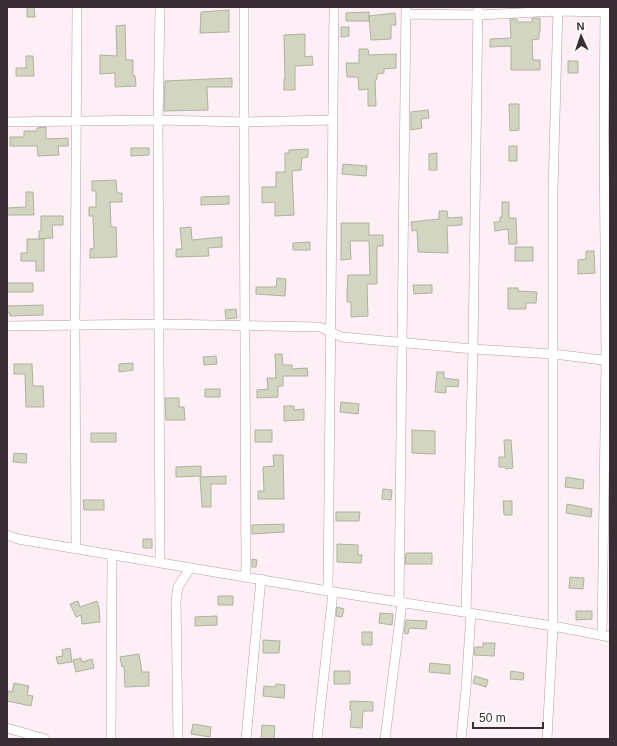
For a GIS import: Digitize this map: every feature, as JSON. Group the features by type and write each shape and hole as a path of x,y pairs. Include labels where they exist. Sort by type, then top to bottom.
{"street":[{"path":"76,549 75,326 77,7"},
{"path":"160,7 158,120 160,563"},
{"path":"244,7 246,577"},
{"path":"316,739 330,592 334,7"},
{"path":"546,739 553,626 553,191 558,9"},
{"path":"7,535 18,539 261,579 330,592 400,602 553,626 606,636 608,361 605,9 478,11 406,10 400,602 385,739"},
{"path":"462,739 466,689 469,613 478,11"},
{"path":"7,122 158,120 244,122 333,120"},
{"path":"7,326 159,324 320,327 342,337 473,349 554,354 608,361"},
{"path":"111,739 112,555"},
{"path":"178,739 176,600 178,587 190,568"},
{"path":"246,739 261,579"},
{"path":"7,728 45,739"}],"building":[{"path":"27,7 34,7 35,17 27,17"},
{"path":"229,10 229,32 200,33 201,12"},
{"path":"369,12 369,21 346,21 346,13"},
{"path":"395,13 396,25 391,25 391,39 371,40 369,16"},
{"path":"532,18 540,18 539,39 532,40 533,60 540,60 540,70 511,70 511,46 490,47 490,39 511,38 510,19 517,19 517,22 532,22"},
{"path":"125,25 126,60 133,60 133,76 135,76 136,86 115,87 115,73 100,74 100,55 117,56 116,26"},
{"path":"341,27 349,27 349,36 341,37"},
{"path":"305,34 305,57 312,56 313,65 295,66 295,90 284,90 284,35"},
{"path":"359,49 368,49 369,55 396,54 396,68 384,69 384,73 377,74 377,79 375,80 376,106 368,106 368,89 359,90 358,77 347,77 346,63 359,63"},
{"path":"26,56 33,56 34,76 16,76 16,68 26,68"},
{"path":"568,61 578,61 578,73 568,73"},
{"path":"232,78 232,87 207,87 208,110 164,111 165,81"},
{"path":"509,104 519,104 519,130 510,131"},
{"path":"428,110 429,118 421,119 422,128 411,130 411,112"},
{"path":"46,127 46,139 68,138 68,146 58,146 59,155 38,156 37,146 10,146 10,137 24,137 24,131 37,131 37,128"},
{"path":"509,146 517,146 517,161 509,161"},
{"path":"131,148 149,148 149,155 131,156"},
{"path":"308,149 308,157 302,158 301,170 292,171 294,215 275,216 275,202 262,203 262,187 276,187 276,172 285,172 285,153 289,153 289,150"},
{"path":"437,153 437,170 429,170 429,154"},
{"path":"343,164 367,166 366,176 342,174"},
{"path":"116,180 117,193 122,193 122,202 110,202 111,227 116,227 117,257 90,258 90,249 94,248 93,216 89,216 89,207 96,207 96,191 92,191 92,181"},
{"path":"26,192 33,192 34,215 7,215 7,208 26,207"},
{"path":"229,196 229,204 201,205 201,197"},
{"path":"502,202 509,202 509,218 516,218 517,244 509,244 508,229 495,231 494,222 500,222 500,217 502,217"},
{"path":"439,211 447,211 448,218 462,217 462,225 447,226 448,253 418,252 417,230 412,231 411,222 439,219"},
{"path":"41,216 63,216 63,225 52,225 53,238 39,239 39,231 41,231"},
{"path":"341,223 369,223 369,235 383,235 383,246 377,246 377,284 367,284 368,316 351,317 351,302 347,302 347,292 348,275 370,275 369,241 350,241 351,259 341,260"},
{"path":"191,227 192,240 222,237 222,247 208,248 209,256 176,257 176,249 182,249 180,228"},
{"path":"27,239 44,239 44,271 36,271 36,261 21,261 21,253 27,253"},
{"path":"310,242 310,250 293,250 293,243"},
{"path":"515,247 533,247 533,261 515,261"},
{"path":"586,251 594,251 595,273 578,274 578,260 586,259"},
{"path":"277,278 286,279 285,296 256,294 256,287 276,287"},
{"path":"7,283 33,283 33,292 7,292"},
{"path":"413,285 432,285 432,293 414,294"},
{"path":"508,288 518,288 518,291 537,292 536,303 526,303 526,309 508,309"},
{"path":"43,305 43,315 10,316 10,313 7,313 7,306"},
{"path":"236,309 237,318 226,319 225,310"},
{"path":"275,354 282,354 283,365 292,365 292,369 307,368 308,376 283,376 283,386 278,386 278,397 257,398 257,390 268,389 267,378 276,378"},
{"path":"216,356 217,364 204,365 203,357"},
{"path":"133,363 133,370 119,372 119,364"},
{"path":"14,364 32,364 33,386 43,386 44,407 26,407 25,374 14,374"},
{"path":"437,372 444,372 444,378 459,380 458,387 446,386 446,393 435,392"},
{"path":"205,389 220,389 220,397 205,397"},
{"path":"165,398 179,398 179,407 184,407 185,420 166,420"},
{"path":"341,402 359,404 358,414 340,412"},
{"path":"284,406 294,406 294,410 304,409 304,420 284,421"},
{"path":"255,430 272,430 272,442 255,442"},
{"path":"412,430 435,431 435,454 412,453"},
{"path":"91,433 116,433 116,442 91,442"},
{"path":"504,440 511,440 513,468 506,469 505,467 499,467 499,457 505,457"},
{"path":"14,453 27,454 26,463 13,462"},
{"path":"273,455 283,455 284,499 258,499 258,491 264,491 263,467 274,466"},
{"path":"201,466 201,476 176,477 176,467"},
{"path":"226,476 226,484 211,484 211,507 202,507 200,477"},
{"path":"566,477 584,480 583,489 565,487"},
{"path":"383,489 392,490 391,500 382,499"},
{"path":"83,500 104,500 104,510 84,510"},
{"path":"503,501 512,501 512,515 504,515"},
{"path":"567,504 592,509 591,517 566,513"},
{"path":"336,512 360,512 359,521 336,521"},
{"path":"284,524 284,532 252,534 252,525"},
{"path":"143,539 152,539 152,548 143,548"},
{"path":"337,544 358,545 358,555 362,555 361,563 337,562"},
{"path":"406,553 432,553 432,564 405,564"},
{"path":"252,559 257,560 256,567 252,567"},
{"path":"570,577 584,578 583,589 569,588"},
{"path":"218,596 233,596 233,605 218,605"},
{"path":"78,601 80,607 97,601 100,622 82,624 81,615 76,617 70,604"},
{"path":"337,607 344,609 342,617 336,616"},
{"path":"576,611 592,611 592,619 576,620"},
{"path":"380,613 393,614 392,625 379,623"},
{"path":"217,616 217,625 195,626 195,617"},
{"path":"406,620 427,621 426,629 409,628 408,634 404,633"},
{"path":"362,632 372,632 372,645 362,645"},
{"path":"263,640 280,641 279,653 263,653"},
{"path":"483,643 495,643 494,656 474,655 475,647 483,647"},
{"path":"70,648 72,662 58,664 56,657 63,656 62,650"},
{"path":"139,654 142,672 149,672 149,686 125,687 124,666 122,667 120,657"},
{"path":"81,658 82,662 92,659 94,668 76,672 73,660"},
{"path":"430,663 450,665 450,674 429,672"},
{"path":"334,671 350,671 350,684 334,684"},
{"path":"511,671 524,673 523,680 510,679"},
{"path":"475,676 488,680 486,687 473,683"},
{"path":"14,683 29,686 27,695 33,696 31,706 7,701 8,691 12,692"},
{"path":"276,684 285,685 284,698 263,696 264,686 275,687"},
{"path":"350,701 373,702 373,711 363,711 362,728 350,727 352,711 350,710"},
{"path":"193,724 211,727 210,737 191,734"},
{"path":"262,725 275,726 274,739 261,739"}]}
